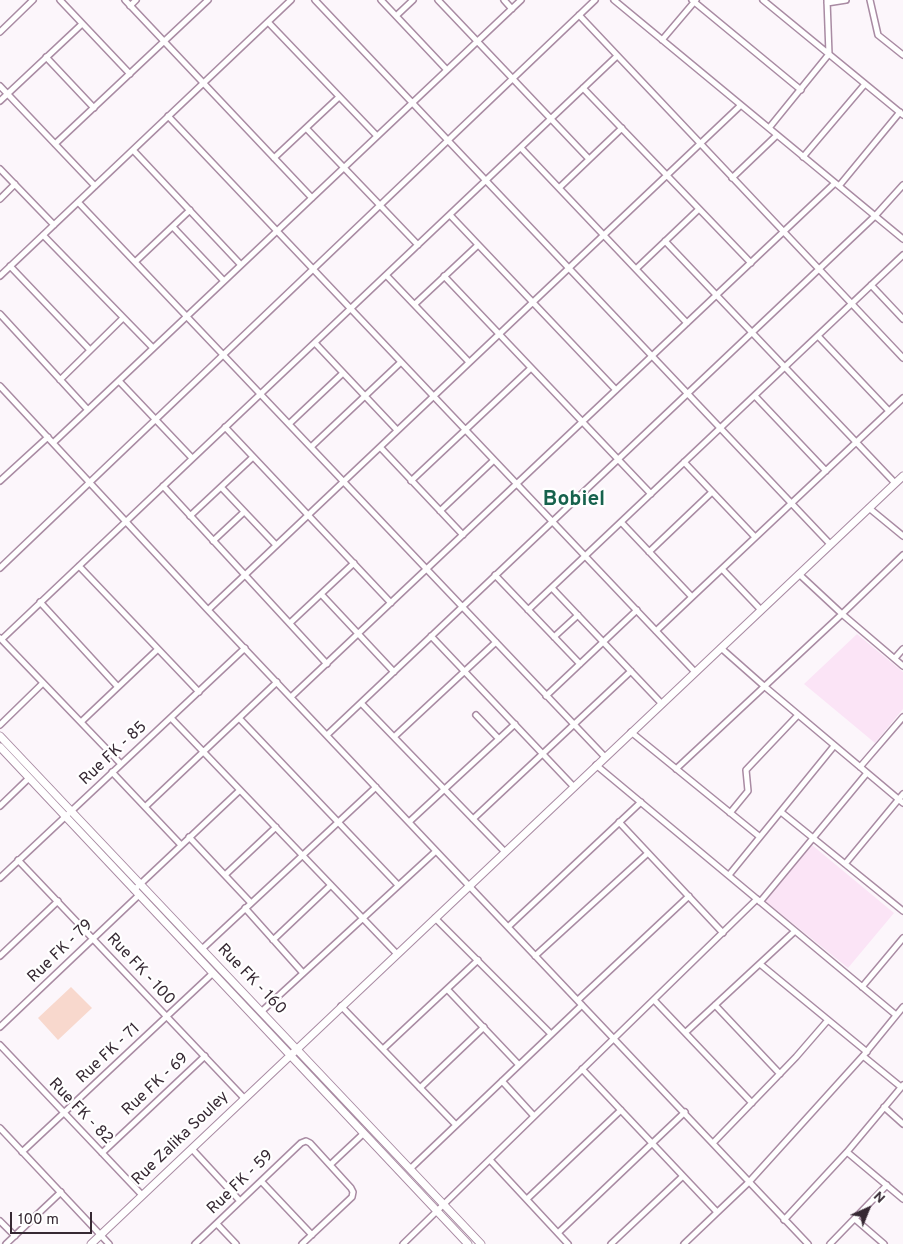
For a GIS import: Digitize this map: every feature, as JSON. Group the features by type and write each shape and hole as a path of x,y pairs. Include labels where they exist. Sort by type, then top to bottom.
{"main road":[{"name":"Rue Zalika Souley","path":"91,1244 296,1048 903,476"},
{"name":"Rue FK - 160","path":"0,736 481,1244"},
{"name":"Rue FK - 160","path":"0,747 468,1244"}],"street":[{"path":"0,32 33,0"},
{"path":"60,0 130,74"},
{"path":"125,0 312,198"},
{"path":"130,6 136,0"},
{"path":"55,144 208,0"},
{"path":"315,0 830,544"},
{"path":"381,0 447,70"},
{"path":"396,16 413,0"},
{"path":"438,0 589,159"},
{"path":"504,0 512,9"},
{"path":"53,443 521,0"},
{"path":"0,568 595,0"},
{"path":"614,0 903,239"},
{"path":"292,697 716,295 837,185 902,114 763,0"},
{"path":"769,128 829,54 827,1 846,0"},
{"path":"870,0 878,35 903,56"},
{"path":"0,276 289,1"},
{"path":"662,40 694,1 801,90"},
{"path":"579,16 903,358"},
{"path":"268,22 377,136"},
{"path":"0,101 82,24"},
{"path":"121,764 1,638 617,56"},
{"path":"46,57 94,108"},
{"path":"803,157 865,84"},
{"path":"0,86 95,186"},
{"path":"583,88 751,263"},
{"path":"274,158 339,96"},
{"path":"208,610 741,105"},
{"path":"168,116 695,672"},
{"path":"306,128 418,245"},
{"path":"559,188 622,128"},
{"path":"732,178 777,135"},
{"path":"521,148 687,323"},
{"path":"133,150 241,265"},
{"path":"0,169 54,225"},
{"path":"0,198 15,184"},
{"path":"327,735 875,216 903,185"},
{"path":"78,202 605,757"},
{"path":"636,269 699,209"},
{"path":"136,262 190,210"},
{"path":"450,215 616,390"},
{"path":"172,227 224,281"},
{"path":"43,235 153,348"},
{"path":"665,241 895,483"},
{"path":"415,304 478,245"},
{"path":"528,610 903,255"},
{"path":"10,266 90,350"},
{"path":"386,275 469,362"},
{"path":"444,276 651,494"},
{"path":"871,286 903,319"},
{"path":"0,314 88,410"},
{"path":"60,380 123,318"},
{"path":"818,336 889,411"},
{"path":"314,343 398,430"},
{"path":"311,447 401,362"},
{"path":"412,481 531,368"},
{"path":"289,424 343,372"},
{"path":"119,381 192,458"},
{"path":"0,386 208,610 808,1244"},
{"path":"755,396 826,471"},
{"path":"656,631 903,398"},
{"path":"226,427 391,603"},
{"path":"0,481 48,437"},
{"path":"380,447 463,535"},
{"path":"190,516 253,457"},
{"path":"440,511 494,460"},
{"path":"684,462 755,537"},
{"path":"163,486 327,664"},
{"path":"221,487 276,545"},
{"path":"649,552 712,492"},
{"path":"869,508 903,536"},
{"path":"214,541 244,512"},
{"path":"621,522 692,597"},
{"path":"676,769 903,555"},
{"path":"0,558 5,563"},
{"path":"290,623 354,563"},
{"path":"79,566 199,692"},
{"path":"722,569 761,610"},
{"path":"799,574 903,666"},
{"path":"496,576 580,664"},
{"path":"552,588 662,704"},
{"path":"321,594 394,672"},
{"path":"40,602 118,687"},
{"path":"546,696 636,610"},
{"path":"554,637 578,615"},
{"path":"431,636 574,787"},
{"path":"394,737 496,642"},
{"name":"Rue FK - 85","path":"0,878 245,648"},
{"path":"721,648 901,801"},
{"path":"81,722 158,649"},
{"path":"895,658 903,649"},
{"path":"473,819 630,671"},
{"path":"145,807 277,682"},
{"path":"0,725 43,683"},
{"path":"361,703 505,852"},
{"path":"476,715 499,739"},
{"path":"730,813 748,791 746,770 798,715"},
{"path":"860,767 903,717"},
{"path":"171,718 397,954"},
{"path":"239,718 398,885"},
{"path":"409,822 515,724"},
{"path":"631,732 760,837"},
{"path":"729,875 834,746"},
{"path":"596,765 896,1015"},
{"path":"112,772 181,845"},
{"path":"403,1244 614,1038 759,900 813,839 867,773"},
{"path":"0,806 29,778"},
{"path":"202,948 376,787"},
{"name":"Rue FK - 79","path":"0,1027 93,938 136,892 140,884 240,790"},
{"path":"845,864 901,801 903,794"},
{"path":"508,927 641,802"},
{"path":"781,812 903,911"},
{"path":"619,822 723,933"},
{"path":"225,875 276,827"},
{"path":"190,837 251,903"},
{"path":"261,1012 436,850"},
{"path":"535,956 648,853"},
{"name":"Rue FK - 100","path":"18,860 244,1098"},
{"path":"274,940 331,885"},
{"path":"410,1169 520,1065 689,896"},
{"path":"0,956 58,901"},
{"path":"245,908 303,973"},
{"path":"434,918 551,1034"},
{"path":"686,1032 795,930"},
{"path":"862,987 903,938"},
{"path":"383,1049 478,960"},
{"path":"760,964 828,1020 902,1086 847,1152 784,1220"},
{"name":"Rue FK - 71","path":"22,1152 213,973"},
{"path":"447,989 520,1065"},
{"path":"654,1000 752,1103"},
{"path":"715,1004 780,1074"},
{"path":"341,1006 456,1126"},
{"path":"684,1244 749,1182 865,1054 903,1007"},
{"path":"713,1143 780,1074 828,1020"},
{"path":"420,1088 484,1027"},
{"name":"Rue FK - 82","path":"0,1045 142,1195"},
{"name":"Rue FK - 69","path":"102,1153 205,1056"},
{"path":"582,1069 717,1212"},
{"path":"502,1081 534,1116"},
{"path":"884,1108 903,1124"},
{"path":"527,1199 621,1110"},
{"path":"558,1233 685,1112"},
{"path":"0,1128 109,1244"},
{"path":"302,1244 352,1196 351,1188 330,1165 364,1133"},
{"name":"Rue FK - 59","path":"195,1244 301,1143 306,1141 310,1143 330,1165"},
{"path":"192,1149 240,1201"},
{"path":"847,1152 903,1199"},
{"path":"490,1160 568,1244"},
{"path":"611,1244 683,1176"},
{"path":"261,1181 312,1235"},
{"path":"830,1244 887,1185"},
{"path":"6,1244 61,1192"},
{"path":"855,1219 884,1244"},
{"path":"0,1221 15,1236"},
{"path":"217,1224 236,1244"}],"shaded area":[{"path":"857,634 903,672 903,709 875,743 804,684"},
{"path":"812,845 894,913 848,968 765,901"},
{"path":"71,987 92,1008 58,1040 38,1018"}],"district":[{"name":"Bobiel","path":"574,501"}]}
